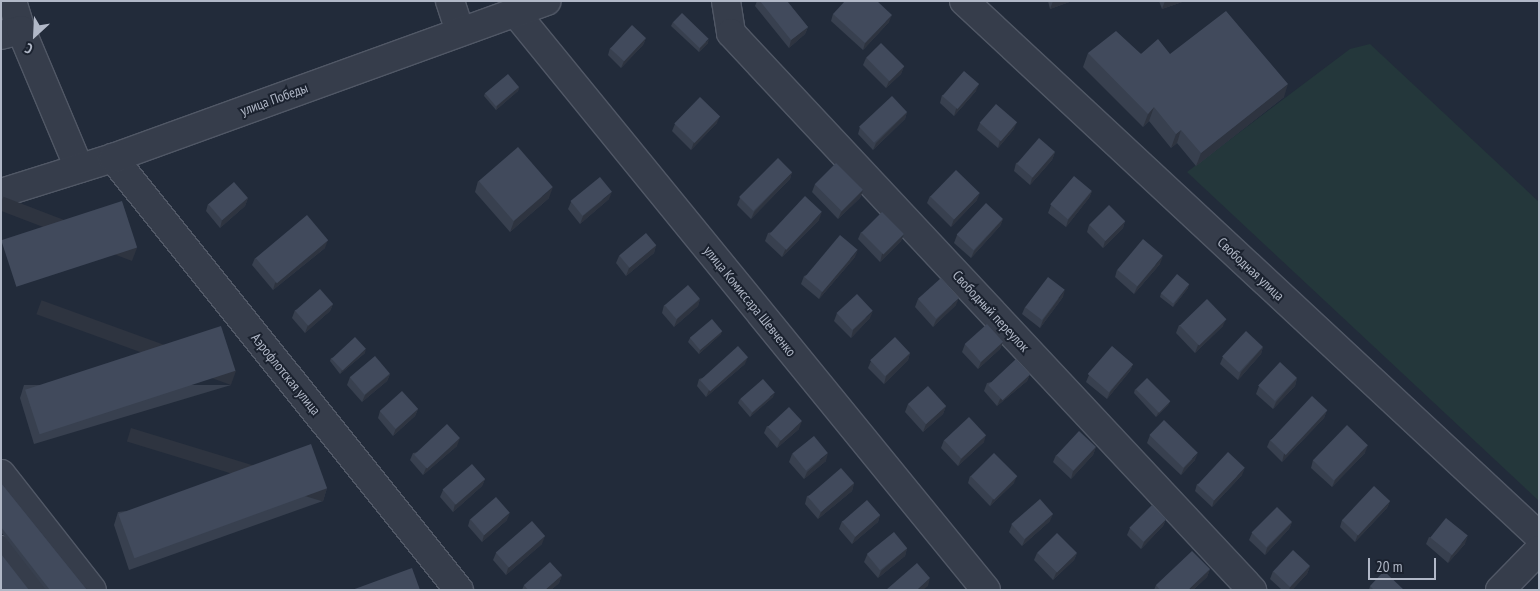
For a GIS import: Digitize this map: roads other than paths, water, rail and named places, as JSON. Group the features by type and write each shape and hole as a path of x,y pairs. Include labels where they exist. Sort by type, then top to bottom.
{"street":[{"path":"12,1 11,33 79,168"},
{"path":"450,1 460,32"},
{"name":"улица Победы","path":"1,193 113,158 546,1"},
{"name":"Свободный переулок","path":"726,1 731,33 1252,590"},
{"name":"Свободная улица","path":"964,1 1539,536"},
{"name":"улица Комиссара Шевченко","path":"514,12 986,590"},
{"name":"Аэрофлотская улица","path":"113,158 459,590"},
{"path":"1,474 92,590"},
{"path":"1,550 34,590"},
{"path":"1500,590 1539,550"}]}
